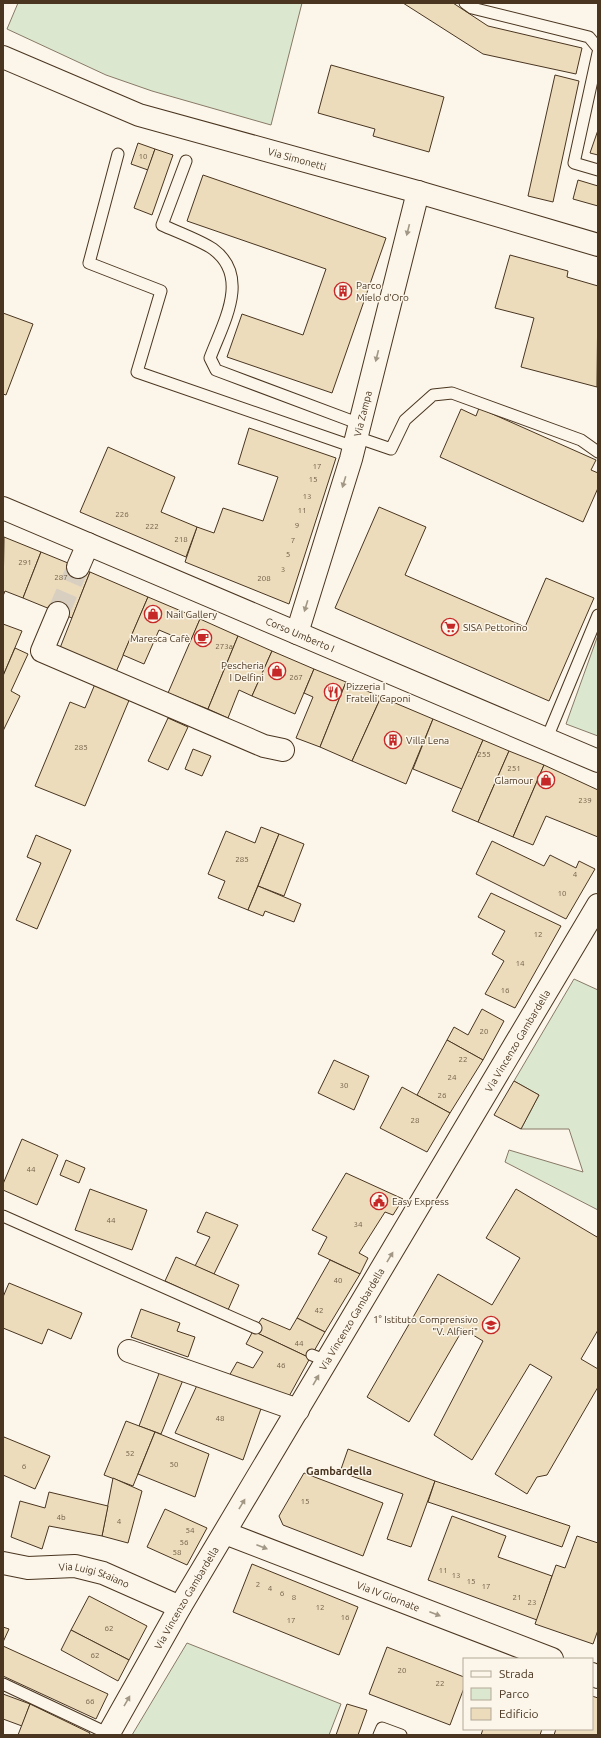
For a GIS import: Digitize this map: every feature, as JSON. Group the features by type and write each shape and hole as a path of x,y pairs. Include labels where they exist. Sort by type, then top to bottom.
{"street":[{"name":"Via Simonetti","path":"3,57 139,115 418,192 598,245"},
{"name":"Via Zampa","path":"297,633 357,436 418,192"},
{"name":"Corso Umberto I","path":"3,508 598,761"},
{"path":"78,567 88,544"},
{"path":"58,613 42,651 264,746 283,750"},
{"name":"Via Vincenzo Gambardella","path":"108,1734 180,1608 298,1410 319,1358 598,905"},
{"path":"129,1351 298,1410"},
{"name":"Via IV Giornate","path":"225,1533 549,1658"},
{"name":"Via Luigi Staiano","path":"3,1563 28,1568 75,1566 102,1573 180,1608"}],"lane":[{"path":"465,3 472,8 589,37 598,48"},
{"path":"598,53 574,163 598,170"},
{"path":"118,154 89,263 161,291 137,372 357,436"},
{"path":"186,161 162,226 212,248 227,263 233,281 232,299 210,358 216,370 357,436 391,449 405,420 433,395 452,393 581,440 598,452"},
{"path":"546,738 598,615"},
{"path":"3,1216 256,1328"},
{"path":"3,1684 108,1734"},
{"path":"379,1735 382,1728 401,1735"}],"green space":[{"path":"18,3 302,3 271,125 152,91 106,75 7,29"},
{"path":"598,635 598,736 566,724"},
{"path":"574,979 598,990 598,1210 505,1162 509,1150 583,1172 569,1129 521,1129 539,1095 514,1081"},
{"path":"187,1643 341,1704 329,1735 132,1735"}],"building":[{"path":"403,3 453,3 488,26 582,48 576,74 483,54"},
{"path":"331,65 444,97 429,152 373,136 375,129 318,113"},
{"path":"555,75 579,81 553,202 528,196"},
{"path":"598,130 598,155 590,153"},
{"path":"138,143 155,149 148,170 131,164"},
{"path":"155,149 173,155 152,215 134,208"},
{"name":"Parco Mielo d'Oro","path":"203,175 386,238 332,393 227,357 242,314 303,335 326,269 187,221"},
{"path":"578,180 598,186 598,206 573,199"},
{"path":"510,255 568,271 567,277 598,286 597,387 521,367 534,318 495,308"},
{"path":"3,313 33,324 6,395 3,394"},
{"path":"479,408 596,460 591,470 598,473 598,488 583,522 440,457 461,409 476,416"},
{"path":"249,428 336,458 289,604 185,562 197,527 214,533 223,508 263,521 278,477 238,464"},
{"path":"108,447 175,477 161,512 197,527 186,557 80,512"},
{"path":"379,507 426,527 405,575 525,627 546,578 594,598 549,701 335,608"},
{"path":"4,537 41,552 23,598 5,591 3,596"},
{"path":"41,552 90,572 72,618 23,598"},
{"path":"90,572 148,597 116,672 60,648"},
{"path":"148,597 200,619 190,643 159,630 144,664 123,655"},
{"path":"200,619 238,636 208,709 168,693"},
{"path":"3,624 22,631 3,676"},
{"path":"238,636 272,651 252,696 239,690 228,718 208,709"},
{"path":"15,648 28,654 11,691 20,696 3,731 3,676"},
{"path":"272,651 314,669 295,714 252,696"},
{"path":"314,669 346,682 320,747 296,738 313,697 304,693"},
{"path":"346,682 381,697 352,761 320,747"},
{"path":"95,684 130,698 85,806 35,786 70,702 85,708"},
{"name":"Villa Lena","path":"381,697 433,719 406,784 352,761"},
{"path":"168,718 188,727 168,770 148,761"},
{"path":"433,719 483,740 462,789 413,769"},
{"path":"483,740 509,751 478,822 452,811"},
{"path":"193,749 211,756 202,776 185,769"},
{"path":"509,751 544,765 513,837 478,822"},
{"path":"544,765 598,790 598,837 546,816 533,845 513,837"},
{"path":"261,827 279,834 248,910 218,898 225,881 208,874 226,831 255,843"},
{"path":"279,834 304,844 284,896 258,886"},
{"path":"36,835 71,850 37,929 16,920 41,863 27,857"},
{"path":"492,841 544,866 550,855 576,868 579,861 595,869 566,919 476,874"},
{"path":"258,886 301,904 294,922 265,911 263,916 248,910"},
{"path":"491,893 561,926 515,1008 485,994 504,961 492,954 505,931 478,917"},
{"path":"482,1009 504,1021 483,1060 447,1040 454,1027 468,1035"},
{"path":"447,1040 483,1060 450,1113 417,1095"},
{"path":"334,1060 369,1076 354,1110 318,1093"},
{"path":"514,1081 539,1095 521,1129 494,1115"},
{"path":"402,1087 450,1113 427,1152 380,1128"},
{"path":"22,1139 58,1155 37,1205 3,1190 3,1184"},
{"path":"66,1160 85,1168 79,1183 60,1175"},
{"path":"346,1173 403,1199 393,1215 385,1212 359,1253 368,1258 360,1274 318,1254 327,1237 312,1230"},
{"path":"90,1189 147,1210 132,1250 75,1230"},
{"path":"516,1189 597,1237 598,1235 598,1330 581,1359 598,1369 598,1387 547,1475 537,1477 527,1494 495,1474 552,1377 530,1364 472,1460 434,1435 483,1341 463,1329 409,1422 367,1397 438,1274 492,1305 520,1258 486,1238"},
{"path":"206,1212 238,1225 214,1274 195,1266 210,1237 197,1232"},
{"path":"176,1257 239,1285 228,1310 165,1281"},
{"path":"330,1260 360,1274 325,1332 297,1318"},
{"path":"9,1283 82,1313 71,1339 48,1329 42,1344 3,1328 3,1297"},
{"path":"141,1309 180,1323 177,1331 195,1337 188,1357 131,1337"},
{"path":"262,1318 290,1330 297,1318 325,1332 310,1358 253,1331"},
{"path":"253,1331 310,1358 287,1400 229,1376 237,1362 253,1368 263,1352 246,1344"},
{"path":"160,1371 183,1380 161,1434 139,1426"},
{"path":"199,1381 263,1403 243,1460 175,1433"},
{"path":"126,1421 155,1432 133,1486 104,1475"},
{"path":"155,1432 209,1454 195,1497 138,1474"},
{"path":"4,1437 50,1456 35,1489 3,1475"},
{"path":"348,1449 435,1481 411,1547 387,1539 403,1494 340,1472"},
{"path":"304,1473 383,1503 363,1556 283,1525 279,1516"},
{"path":"113,1478 142,1491 128,1543 102,1536"},
{"path":"435,1481 570,1526 562,1547 428,1502"},
{"path":"49,1492 108,1506 102,1536 49,1526 42,1549 11,1537 20,1501 45,1508"},
{"path":"165,1509 207,1528 187,1565 147,1547"},
{"path":"452,1516 506,1536 498,1557 552,1576 537,1620 428,1580"},
{"path":"577,1536 598,1543 598,1630 593,1644 535,1624 556,1565 565,1568"},
{"path":"252,1564 358,1607 339,1655 233,1612"},
{"path":"89,1596 147,1626 129,1660 71,1630"},
{"path":"3,1627 9,1629 3,1642"},
{"path":"71,1630 129,1660 118,1681 61,1650"},
{"path":"3,1646 108,1694 96,1719 3,1676"},
{"path":"387,1647 463,1677 463,1691 450,1725 369,1694"},
{"path":"3,1694 30,1704 22,1726 3,1719"},
{"path":"593,1696 598,1698 598,1735 554,1735 556,1730 593,1730"},
{"path":"30,1704 90,1733 89,1735 18,1735"},
{"path":"347,1704 367,1710 358,1735 336,1735"},
{"path":"483,1730 542,1730 540,1735 481,1735"}],"tunnel":[{"path":"58,613 78,567"}],"place":[{"name":"Parco Mielo d'Oro","path":"343,291"},
{"name":"Nail Gallery","path":"153,614"},
{"name":"SISA Pettorino","path":"450,627"},
{"name":"Maresca Cafè","path":"203,638"},
{"name":"Pescheria I Delfini","path":"277,671"},
{"name":"Pizzeria I Fratelli Caponi","path":"333,692"},
{"name":"Villa Lena","path":"393,740"},
{"name":"Glamour","path":"546,780"},
{"name":"Easy Express","path":"379,1201"},
{"name":"1° Istituto Comprensivo \"V. Alfieri\"","path":"491,1325"}],"district":[{"name":"Gambardella","path":"339,1471"}]}
